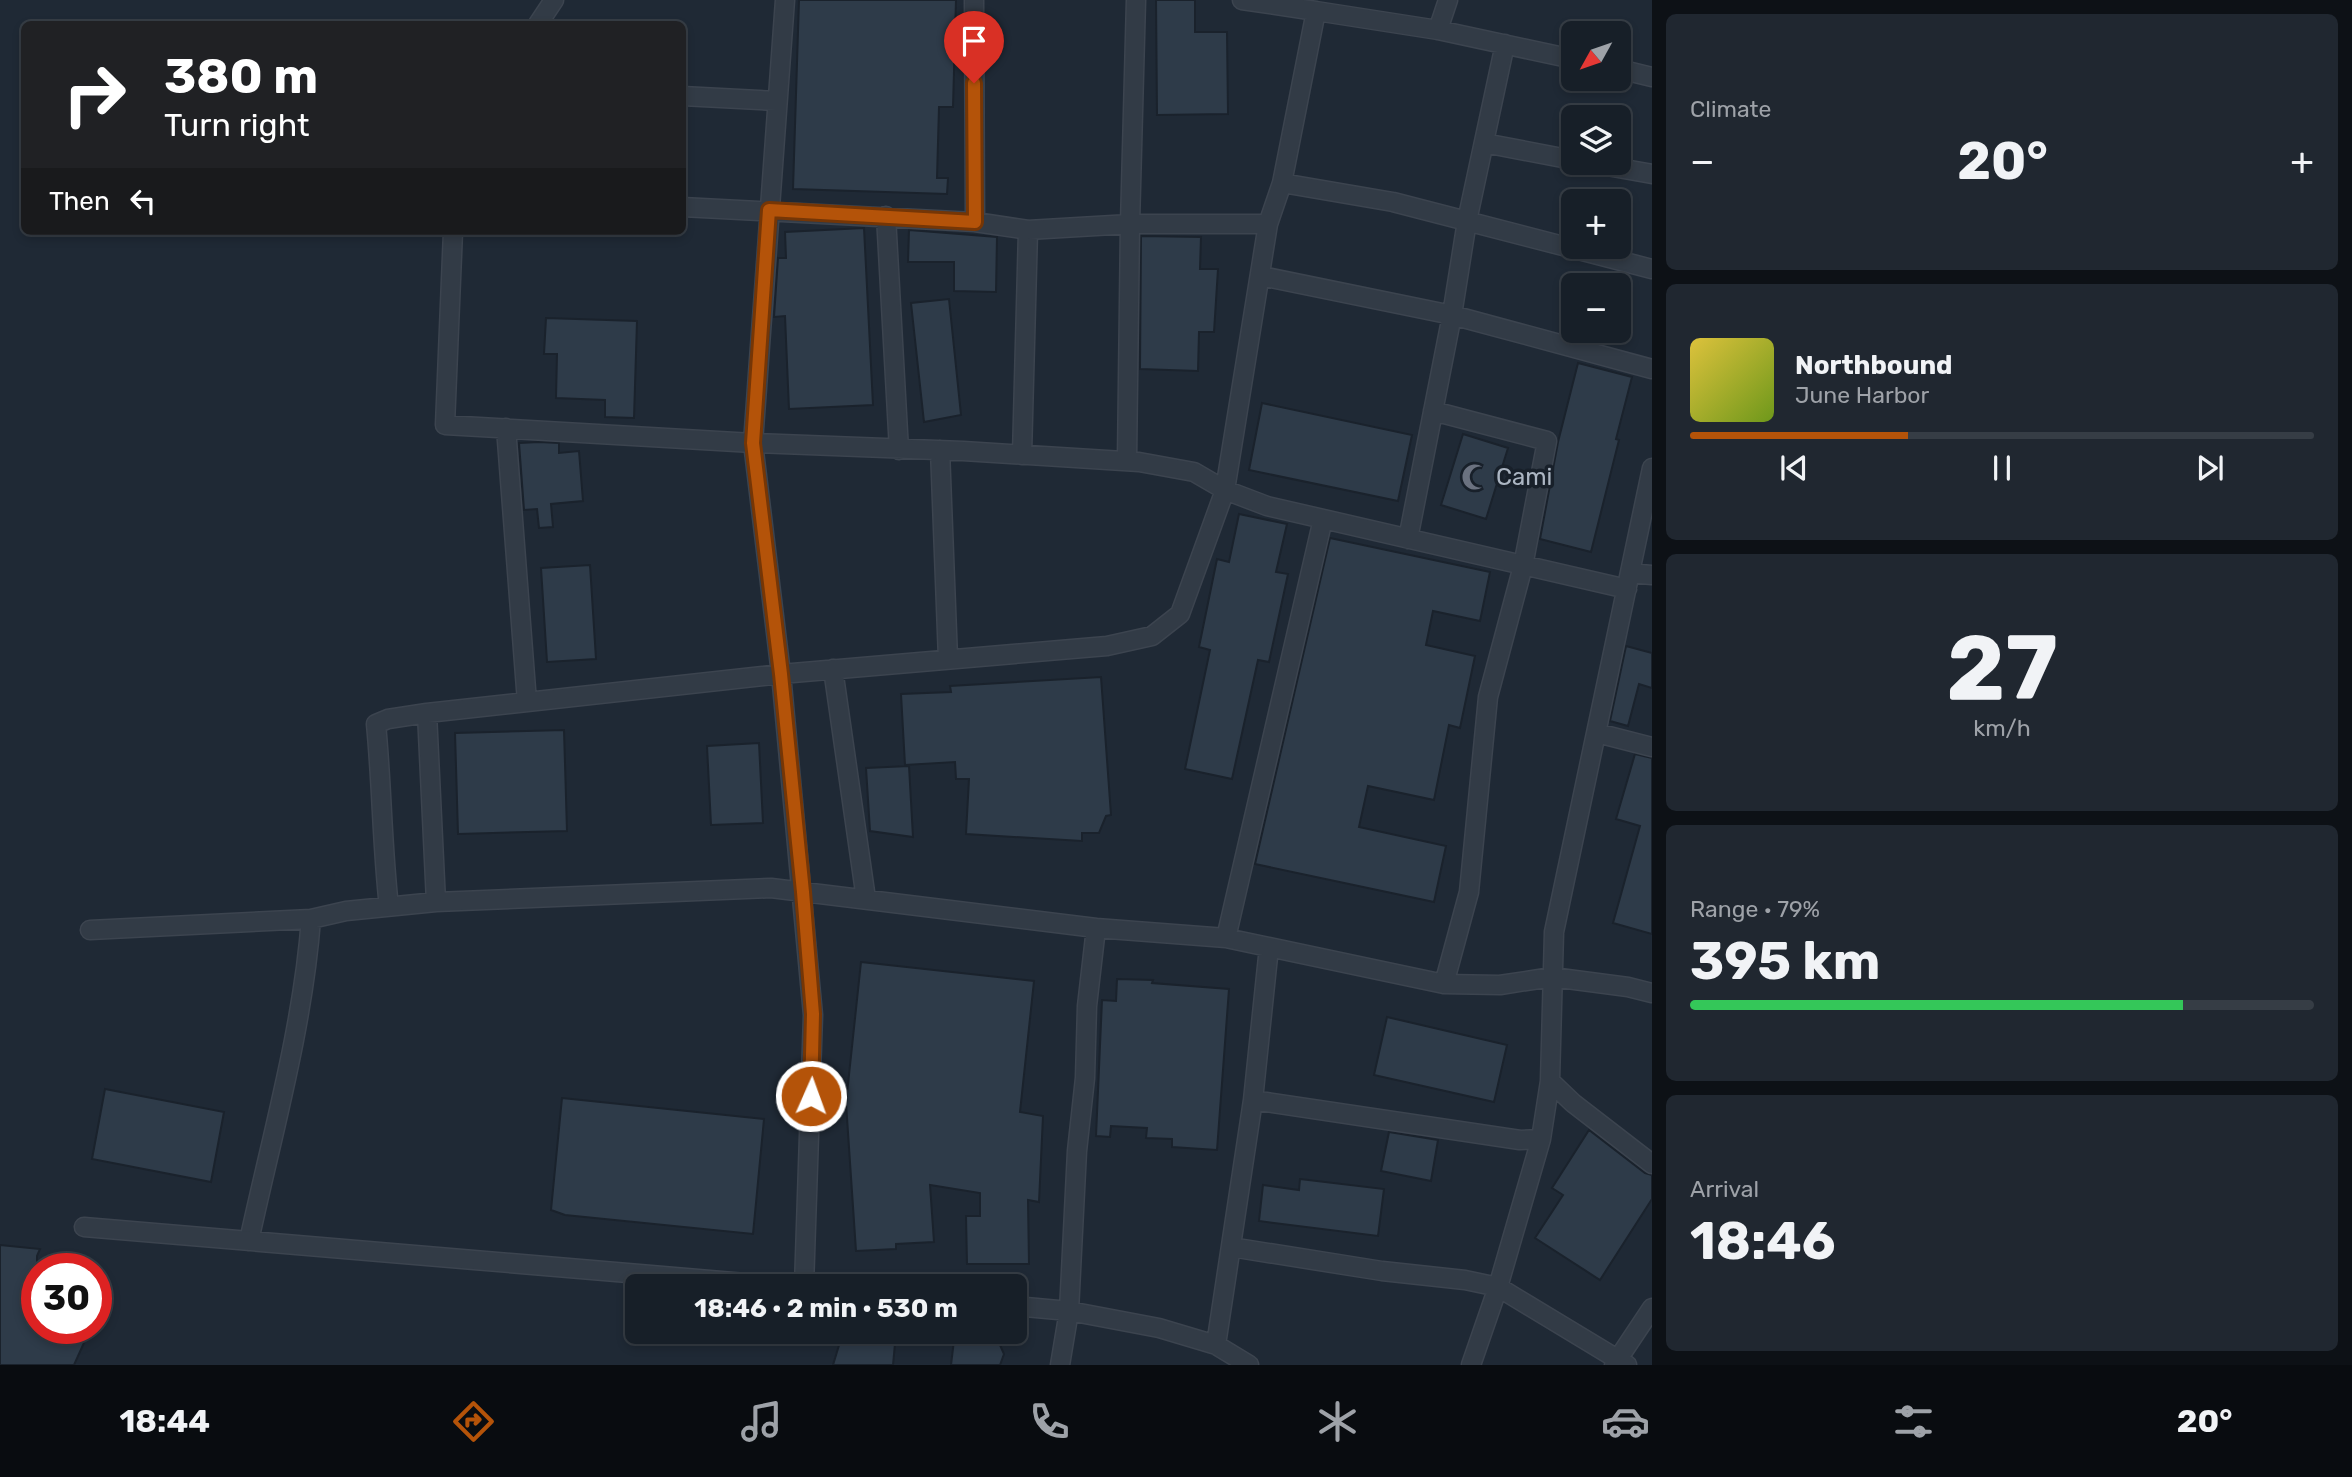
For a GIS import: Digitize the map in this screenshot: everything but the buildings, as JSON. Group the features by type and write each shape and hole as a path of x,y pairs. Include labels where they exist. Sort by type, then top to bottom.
{"street":[{"path":"540,21 554,0"},
{"path":"785,0 753,443 781,674 813,1014 804,1274"},
{"path":"974,0 975,222"},
{"path":"1127,461 1136,0"},
{"path":"1242,0 1438,30 1561,56"},
{"path":"1438,30 1448,0"},
{"path":"389,907 383,855 376,724 388,719 781,674 1107,646 1152,636 1180,614 1225,491 1268,225 1282,183 1316,11"},
{"path":"1408,539 1452,315 1467,221 1505,44"},
{"path":"1631,72 1652,77"},
{"path":"686,96 777,101"},
{"path":"1484,143 1561,158"},
{"path":"1631,170 1652,174"},
{"path":"1282,183 1393,202 1652,269"},
{"path":"686,207 886,216 975,222 1028,230 1130,223 1268,225"},
{"path":"886,216 898,450"},
{"path":"1022,455 1028,230"},
{"path":"453,235 445,425 1127,461 1194,472 1225,491 1267,506 1523,566 1629,581 1652,575"},
{"path":"1261,276 1452,315 1652,369"},
{"path":"1433,411 1547,441 1523,566 1488,697 1469,892 1444,984"},
{"path":"506,428 527,702"},
{"path":"940,450 948,659"},
{"path":"1471,1365 1498,1287 1541,1139 1550,1081 1554,932 1652,468"},
{"path":"1226,938 1323,519"},
{"path":"833,669 866,899"},
{"path":"428,713 436,902"},
{"path":"1597,733 1652,747"},
{"path":"90,930 311,919 346,911 436,902 771,888 1096,928 1226,938 1444,984 1500,985 1552,977 1628,987 1652,993"},
{"path":"249,1241 299,1011 311,919"},
{"path":"1060,1365 1069,1311 1087,1006 1096,928"},
{"path":"1216,1345 1254,1100 1269,947"},
{"path":"1550,1081 1573,1103 1652,1164"},
{"path":"1254,1100 1520,1140 1541,1139"},
{"path":"84,1227 639,1274"},
{"path":"1231,1247 1498,1287 1619,1363 1652,1308"},
{"path":"1027,1307 1069,1311 1159,1328 1216,1345 1249,1365"}],"place":[{"name":"Cami","path":"1475,477"}],"route":[{"path":"811,1096 813,1014 803,892 781,674 753,443 769,210 975,222 974,83"}]}
